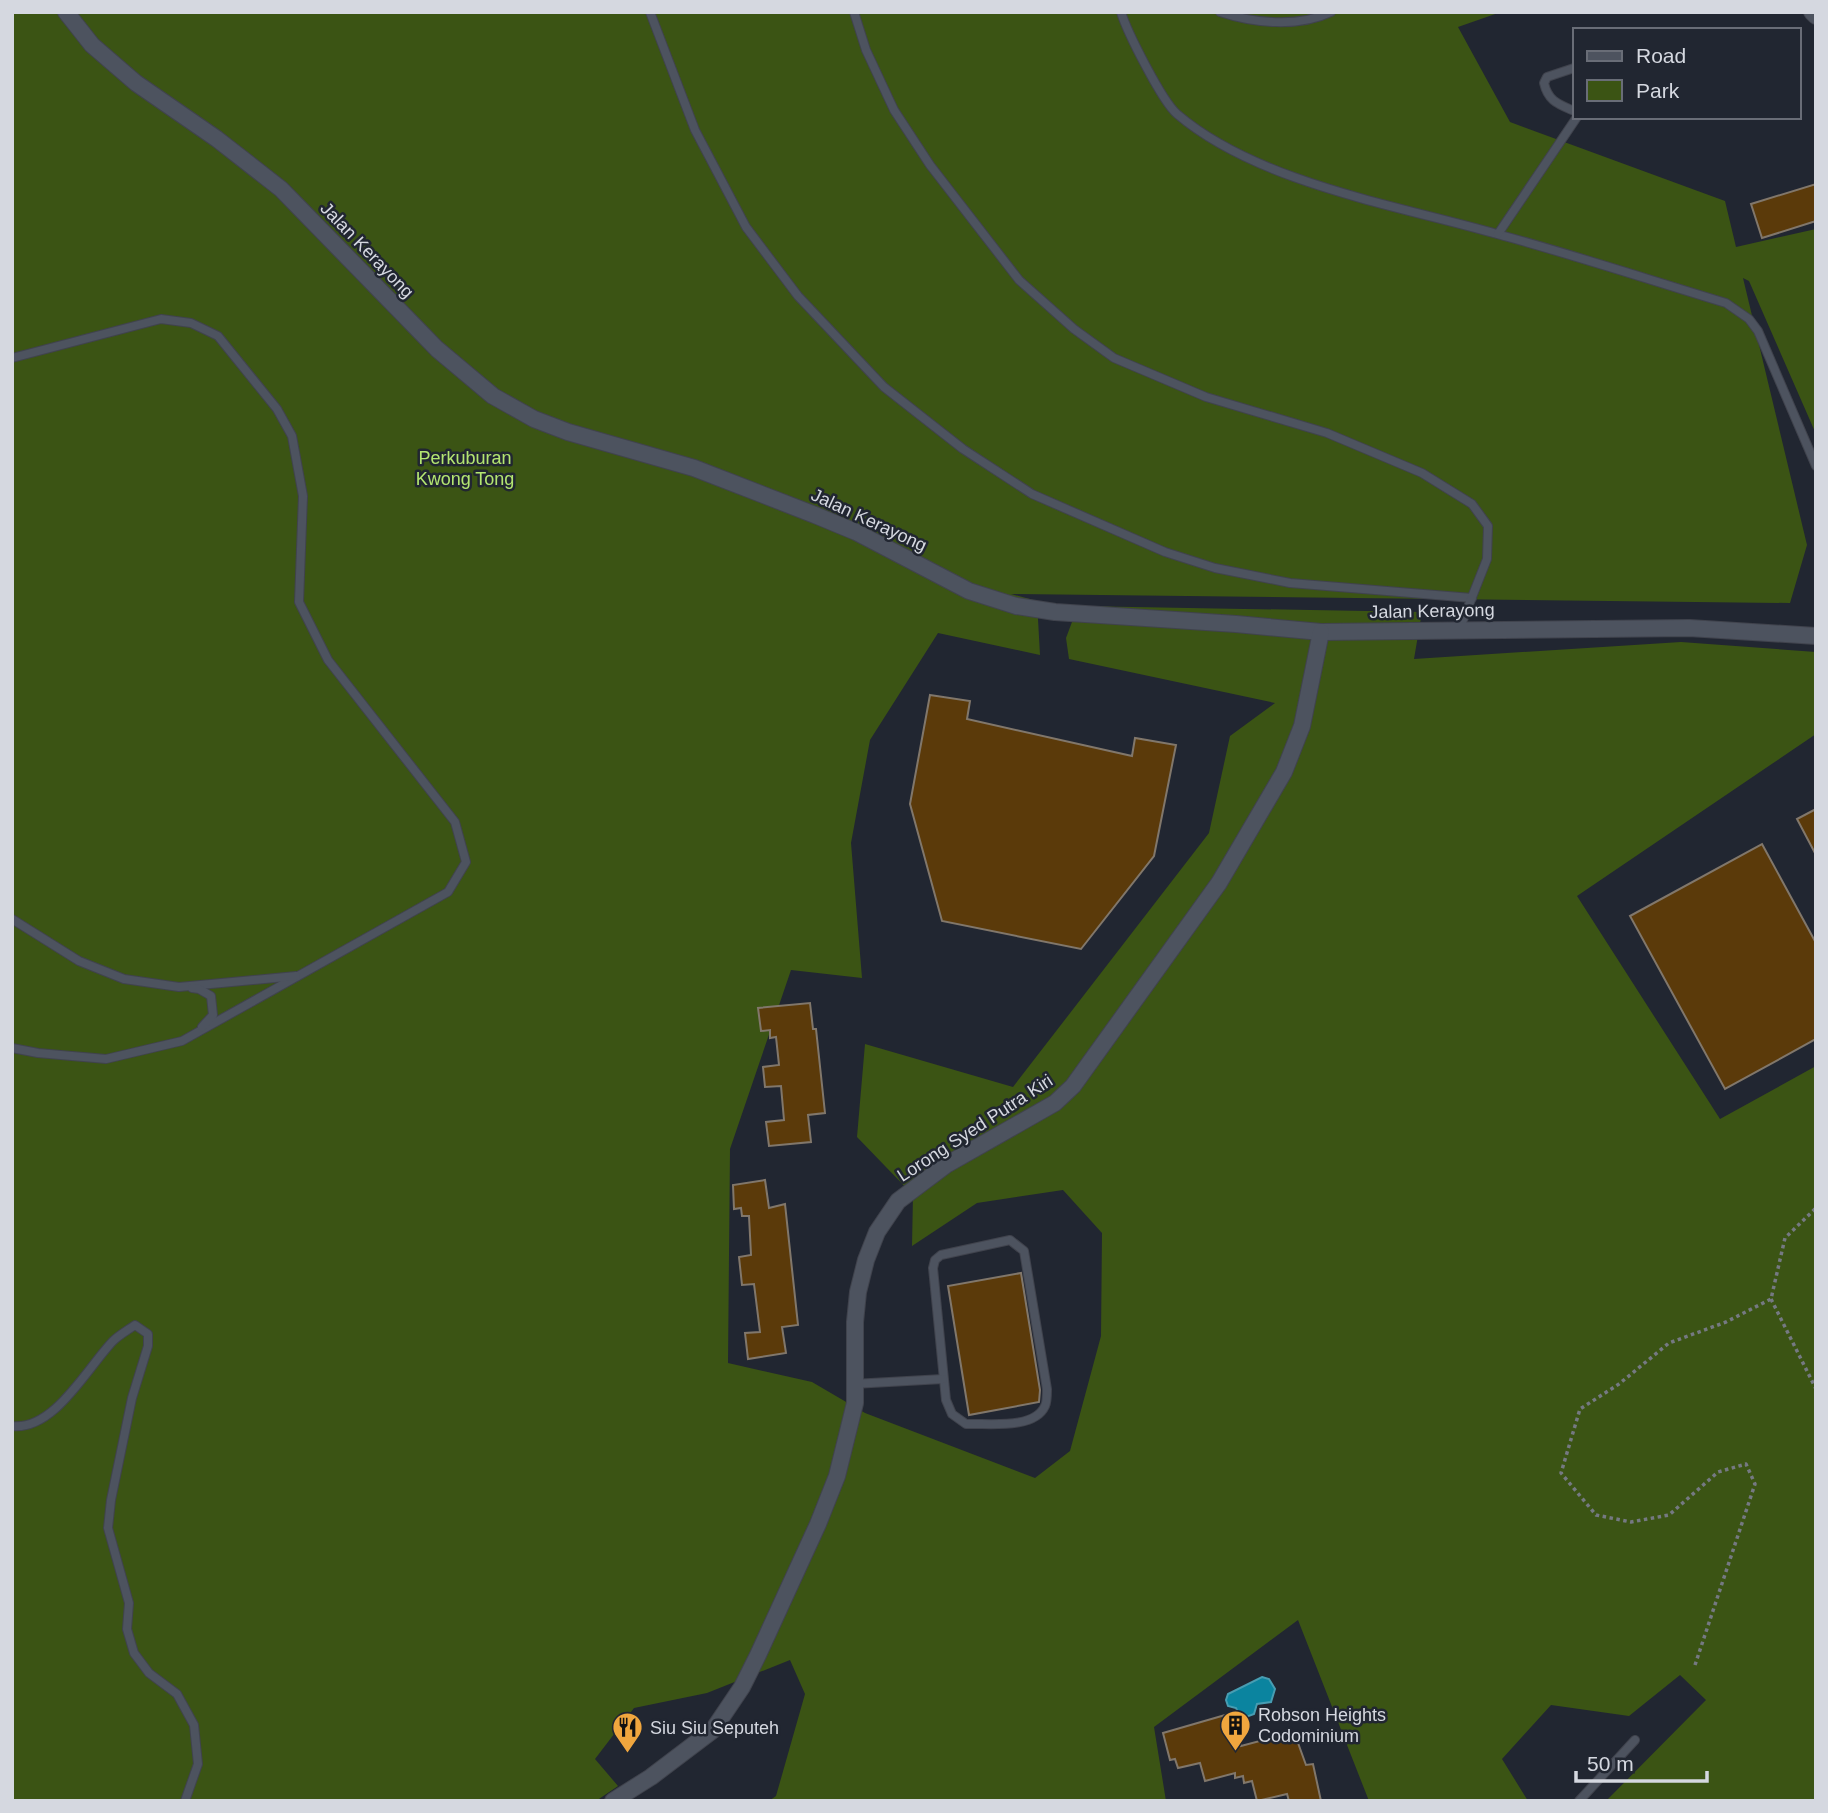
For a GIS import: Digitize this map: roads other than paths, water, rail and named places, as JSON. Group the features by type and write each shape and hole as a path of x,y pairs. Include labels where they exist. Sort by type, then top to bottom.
{"street":[{"name":"Jalan Kerayong","path":"66,12 92,45 136,83 218,139 281,189 437,349 494,396 534,419 568,432 706,473 856,532 969,591 1016,606 1055,612 1321,632 1689,628 1816,636"},
{"name":"Lorong Syed Putra Kiri","path":"613,1801 651,1777 713,1730 741,1687 818,1524 837,1476 855,1403 853,1384 858,1292 877,1231 898,1201 946,1165 1055,1103 1073,1086 1219,883 1278,783 1302,726 1321,632"}],"lane":[{"path":"650,12 695,130 746,227 797,296 884,387 962,449 1032,494 1165,552 1215,568 1290,583 1472,598"},
{"path":"854,12 866,50 894,110 930,165 1019,280 1074,329 1114,358 1206,397 1327,433 1422,473 1472,504 1488,526 1487,559 1459,630"},
{"path":"1121,12 1150,72 1174,112 1208,138 1279,172 1498,234 1726,303 1739,311 1758,331 1816,466"},
{"path":"1220,12 1238,18 1290,22 1320,18 1331,12"},
{"path":"1573,68 1547,77 1544,83 1548,96 1554,102 1573,111"},
{"path":"1498,234 1576,119"},
{"path":"12,358 160,318 191,323 218,335 277,409 292,436 303,496 299,603 328,660 455,822 466,862 448,892 182,1041 106,1059 38,1054 12,1048"},
{"path":"12,919 79,961 124,979 199,989 211,996 213,1015 206,1024 182,1041"},
{"path":"179,987 303,975"},
{"path":"1010,1240 1024,1251 1047,1390 1046,1405 1036,1417 1027,1422 966,1424 952,1413 946,1400 943,1379 934,1260 941,1255 1010,1240"},
{"path":"12,1426 35,1424 69,1395 114,1339 135,1325 148,1334 148,1346 132,1398 108,1528 130,1603 127,1629 134,1653 149,1673 177,1694 194,1726 198,1764 185,1801"},
{"path":"853,1384 943,1379"},
{"path":"1579,1801 1635,1740"}],"water":[{"path":"1262,1677 1269,1679 1275,1689 1271,1702 1257,1704 1254,1714 1246,1717 1239,1714 1236,1708 1228,1706 1228,1694"}],"place":[{"name":"Robson Heights Codominium","path":"1235,1752"},
{"name":"Siu Siu Seputeh","path":"627,1755"}],"park label":[{"name":"Perkuburan Kwong Tong","path":"465,468"}]}
